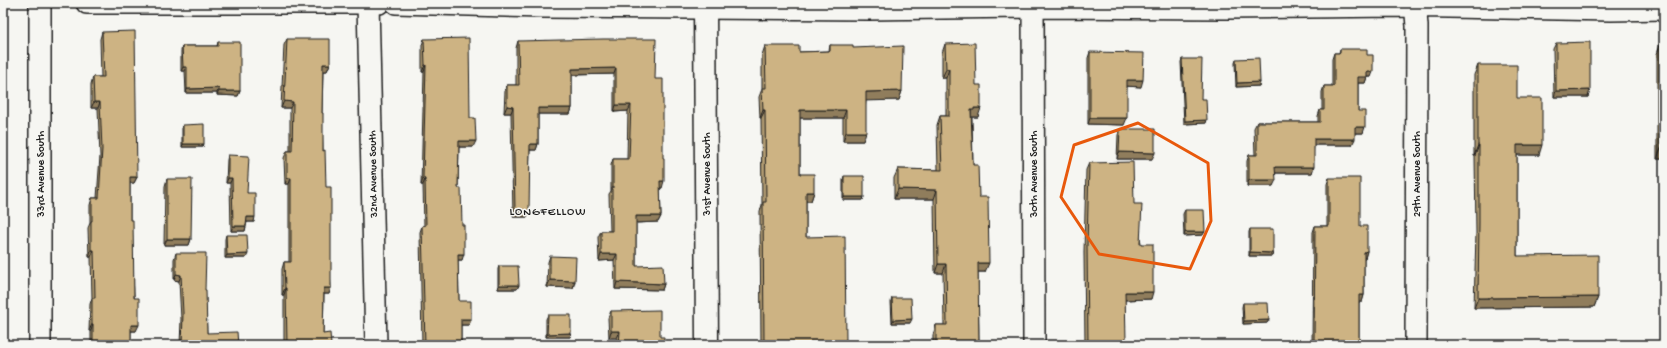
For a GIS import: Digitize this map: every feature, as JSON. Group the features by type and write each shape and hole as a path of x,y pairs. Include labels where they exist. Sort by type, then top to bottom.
{"street":[{"name":"33rd Avenue South","path":"40,3 40,345"},
{"path":"87,3 379,3"},
{"name":"32nd Avenue South","path":"368,3 376,345"},
{"path":"396,3 541,7 705,5 868,9 1033,5 1226,8 1415,5 1611,10 1664,9"},
{"name":"31st Avenue South","path":"705,5 707,345"},
{"name":"30th Avenue South","path":"1033,5 1034,345"},
{"name":"29th Avenue South","path":"1415,5 1417,26 1416,345"}],"highlighted area":[{"path":"1138,123 1208,163 1211,221 1190,269 1099,254 1061,197 1074,145"}],"building":[{"path":"135,31 137,177 130,177 130,220 133,220 134,298 139,298 139,325 131,325 131,345 93,345 92,298 95,298 94,250 91,250 92,198 99,198 102,149 100,102 94,102 93,77 104,77 102,32"},
{"path":"469,38 470,118 475,118 476,141 459,141 458,188 461,188 462,225 464,225 464,254 458,254 459,301 471,301 471,319 461,319 461,345 425,345 422,226 426,225 425,179 423,178 426,65 424,39"},
{"path":"287,39 330,39 330,64 323,64 322,113 326,187 331,187 331,288 324,288 323,334 330,333 331,345 287,345 284,262 291,262 291,178 287,178 287,151 292,151 293,102 284,101"},
{"path":"656,39 655,79 663,79 664,181 660,181 661,216 636,216 636,266 663,265 664,284 617,282 617,254 601,254 601,231 612,231 613,159 629,159 631,105 616,105 616,68 572,69 572,108 538,108 538,144 530,144 529,211 515,211 513,107 507,106 507,85 519,85 518,41"},
{"path":"218,42 240,42 240,91 219,91 219,88 187,89 187,67 183,67 182,46 218,46"},
{"path":"1590,42 1590,90 1556,91 1556,43"},
{"path":"1661,42 1664,42 1664,148 1661,148"},
{"path":"975,43 976,85 981,85 981,108 974,108 974,110 971,110 973,165 978,165 979,197 988,197 989,263 978,263 979,345 936,345 936,325 947,325 946,264 938,264 937,190 898,189 898,169 942,170 940,116 949,116 949,69 946,69 945,44"},
{"path":"830,45 853,45 853,48 903,46 902,91 866,92 866,132 846,132 846,110 800,110 800,174 814,174 814,192 806,192 806,237 845,236 846,345 764,345 763,202 766,202 765,110 763,110 762,88 766,88 765,46 799,46 799,52 830,51"},
{"path":"1340,49 1367,49 1367,55 1373,55 1373,72 1367,72 1367,77 1358,77 1358,111 1365,111 1365,127 1355,127 1355,139 1314,139 1314,167 1275,167 1276,180 1249,180 1249,155 1257,155 1257,122 1320,122 1320,110 1324,110 1324,86 1334,86 1334,53 1340,53"},
{"path":"1090,52 1144,53 1143,80 1127,80 1127,118 1090,118"},
{"path":"1259,58 1260,82 1237,83 1236,59"},
{"path":"1182,59 1202,59 1201,99 1206,99 1207,120 1185,121"},
{"path":"1478,65 1517,65 1517,98 1542,98 1542,145 1517,145 1517,256 1598,255 1598,297 1478,298"},
{"path":"204,124 204,144 183,144 183,125"},
{"path":"1120,129 1155,129 1155,153 1119,152"},
{"path":"228,155 249,156 247,193 255,193 255,217 247,217 246,226 233,226 232,178 228,178"},
{"path":"1133,162 1134,204 1142,204 1140,244 1153,244 1153,292 1125,292 1126,341 1113,341 1113,345 1088,345 1087,245 1089,163"},
{"path":"844,176 864,176 864,197 844,197"},
{"path":"1329,178 1360,178 1360,226 1367,226 1367,251 1364,252 1364,295 1359,295 1359,342 1314,342 1315,226 1329,226"},
{"path":"167,179 192,179 191,239 167,239"},
{"path":"4,187 4,250 3,250"},
{"path":"1185,210 1204,210 1205,232 1185,232"},
{"path":"1250,229 1273,229 1273,253 1250,252"},
{"path":"226,235 247,235 248,254 227,255"},
{"path":"176,253 206,253 205,290 207,333 237,332 238,345 182,345 183,313 181,275 176,274"},
{"path":"550,256 576,257 575,281 550,280"},
{"path":"499,266 518,266 519,285 499,285"},
{"path":"892,298 911,298 912,319 893,320"},
{"path":"1243,303 1268,303 1269,320 1244,321"},
{"path":"660,310 660,337 664,337 664,345 619,345 620,331 611,331 611,311"},
{"path":"548,315 571,315 571,333 547,334"}],"district":[{"name":"LONGFELLOW","path":"548,211"}]}
